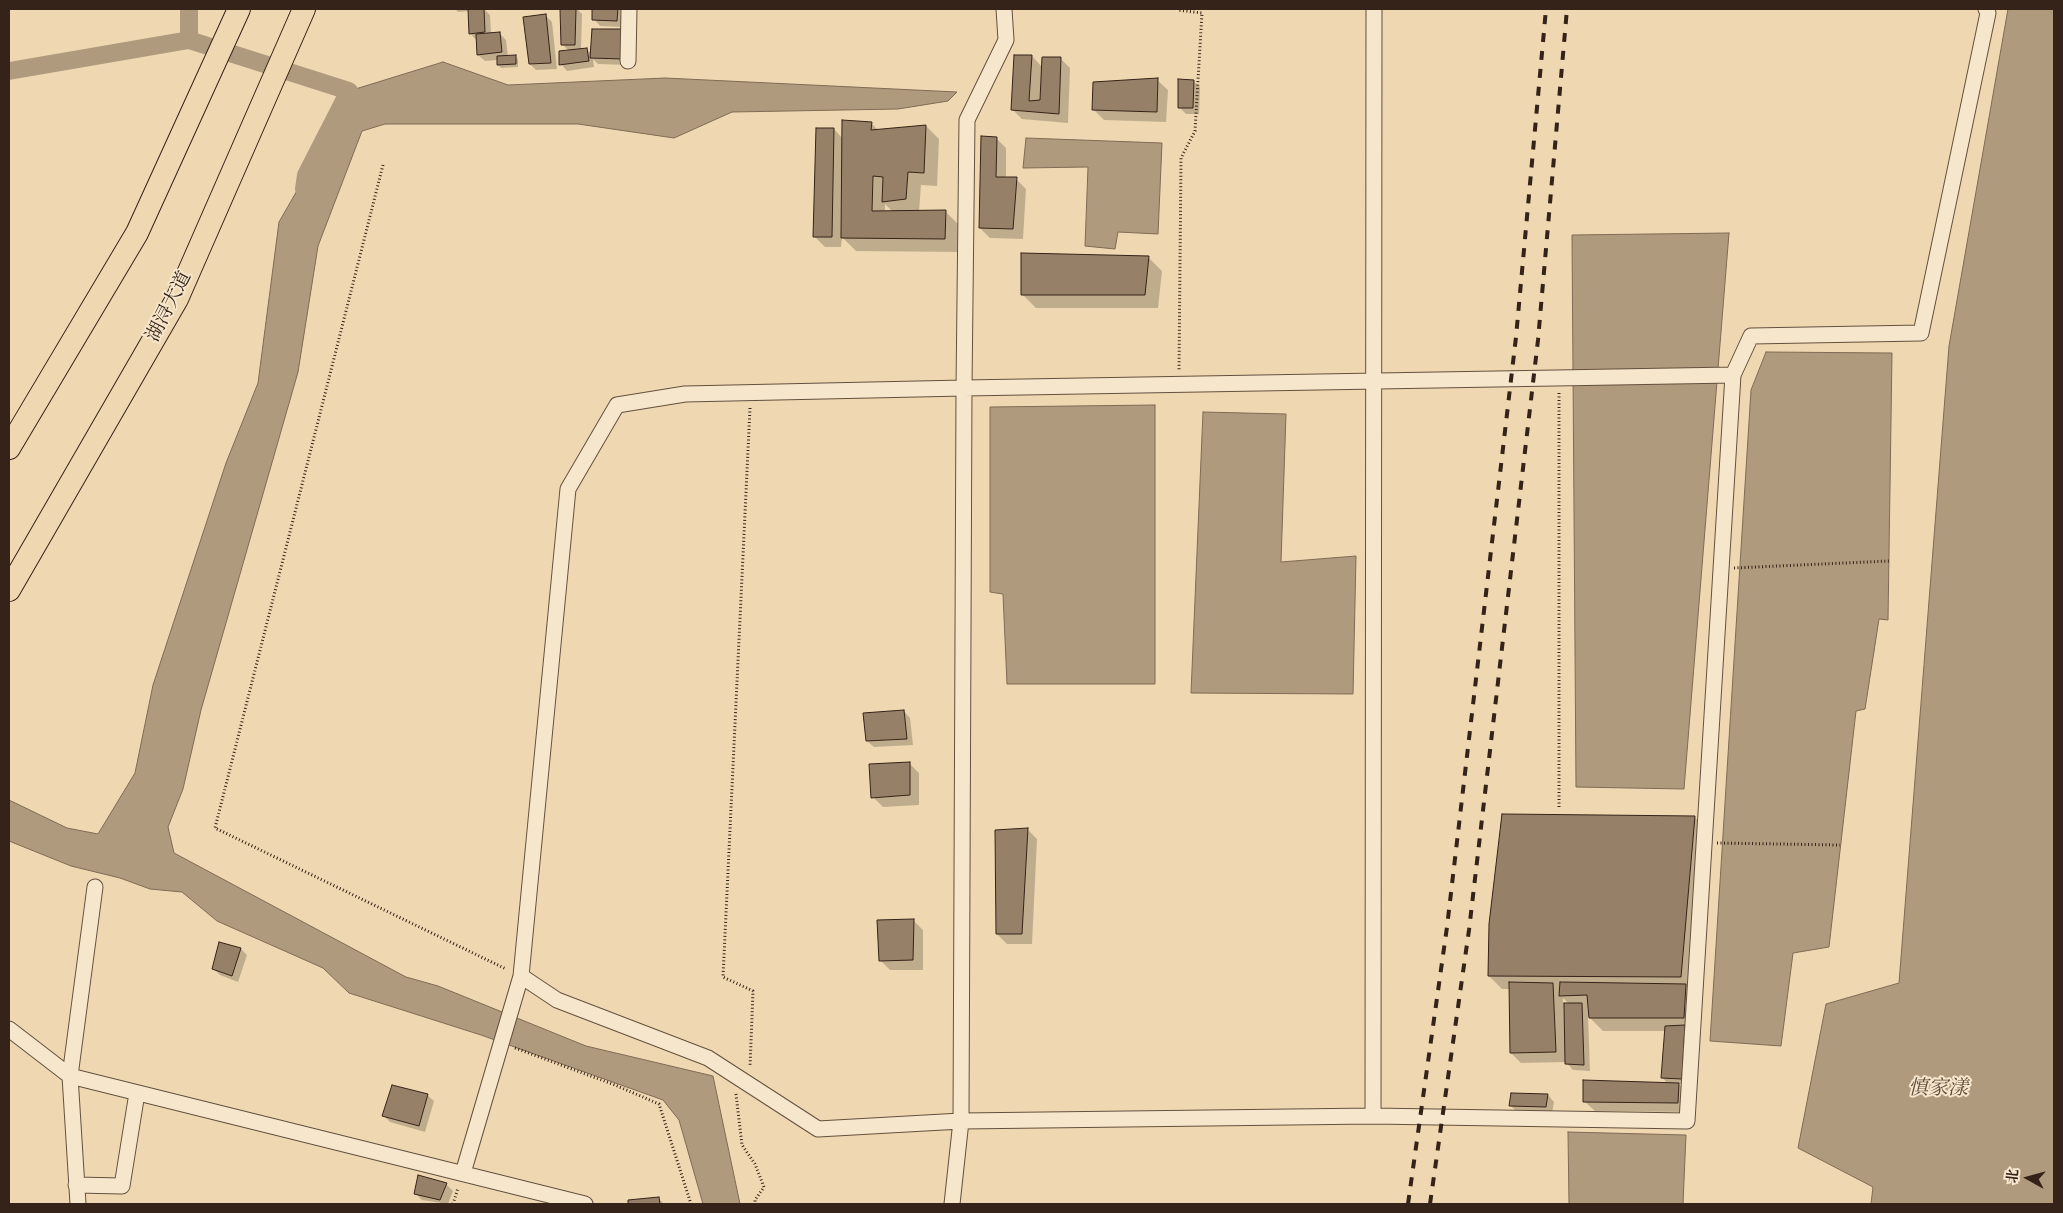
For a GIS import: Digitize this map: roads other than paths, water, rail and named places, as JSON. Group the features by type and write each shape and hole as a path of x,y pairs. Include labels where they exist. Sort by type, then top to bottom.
{"main road":[{"name":"湖浔大道","path":"9,590 177,298 304,9"},
{"path":"9,448 137,233 237,13"}],"street":[{"path":"628,61 630,9"},
{"path":"952,1204 961,1121 967,120 1006,40 1004,9"},
{"path":"1373,1116 1374,9"},
{"path":"520,976 558,1000 708,1058 818,1129 961,1121 1373,1116 1687,1121 1734,375 1751,336 1921,333 1988,13 1986,9"},
{"path":"463,1173 520,976 568,489 617,405 684,394 750,392 1734,375"},
{"path":"78,1204 70,1076 96,887"},
{"path":"9,1029 70,1076 585,1204"},
{"path":"76,1185 122,1186 137,1093"}],"water":[{"name":"慎家漾","path":"2008,9 2054,9 2054,1204 1871,1204 1873,1187 1798,1148 1826,1004 1899,983 1949,346"},
{"path":"443,62 508,85 665,78 957,92 948,101 898,109 732,112 674,138 578,124 385,124 362,131 318,246 298,372 201,710 183,789 168,827 174,853 406,977 438,986 586,1046 713,1076 740,1204 703,1204 679,1120 663,1100 481,1035 349,993 323,968 217,921 182,892 150,889 120,878 71,866 9,841 9,800 67,828 98,834 135,773 153,685 226,463 258,383 279,222 310,168 349,91"},
{"path":"1026,138 1162,143 1158,234 1118,232 1115,249 1085,246 1088,167 1023,168"},
{"path":"1729,233 1684,789 1576,787 1572,235"},
{"path":"1766,352 1892,353 1888,620 1879,619 1865,709 1856,711 1829,947 1793,953 1781,1046 1710,1041 1751,390"},
{"path":"1155,405 1155,684 1007,684 1003,594 990,592 990,407"},
{"path":"1203,412 1286,414 1281,562 1356,556 1353,694 1191,693"},
{"path":"1568,1132 1686,1135 1683,1204 1569,1204"}],"waterway":[{"path":"189,9 189,40 349,91 306,175 304,189"},
{"path":"9,71 189,40"}],"railway":[{"path":"1408,1204 1447,927 1516,337 1546,9"},
{"path":"1430,1204 1469,930 1538,340 1567,9"}]}
